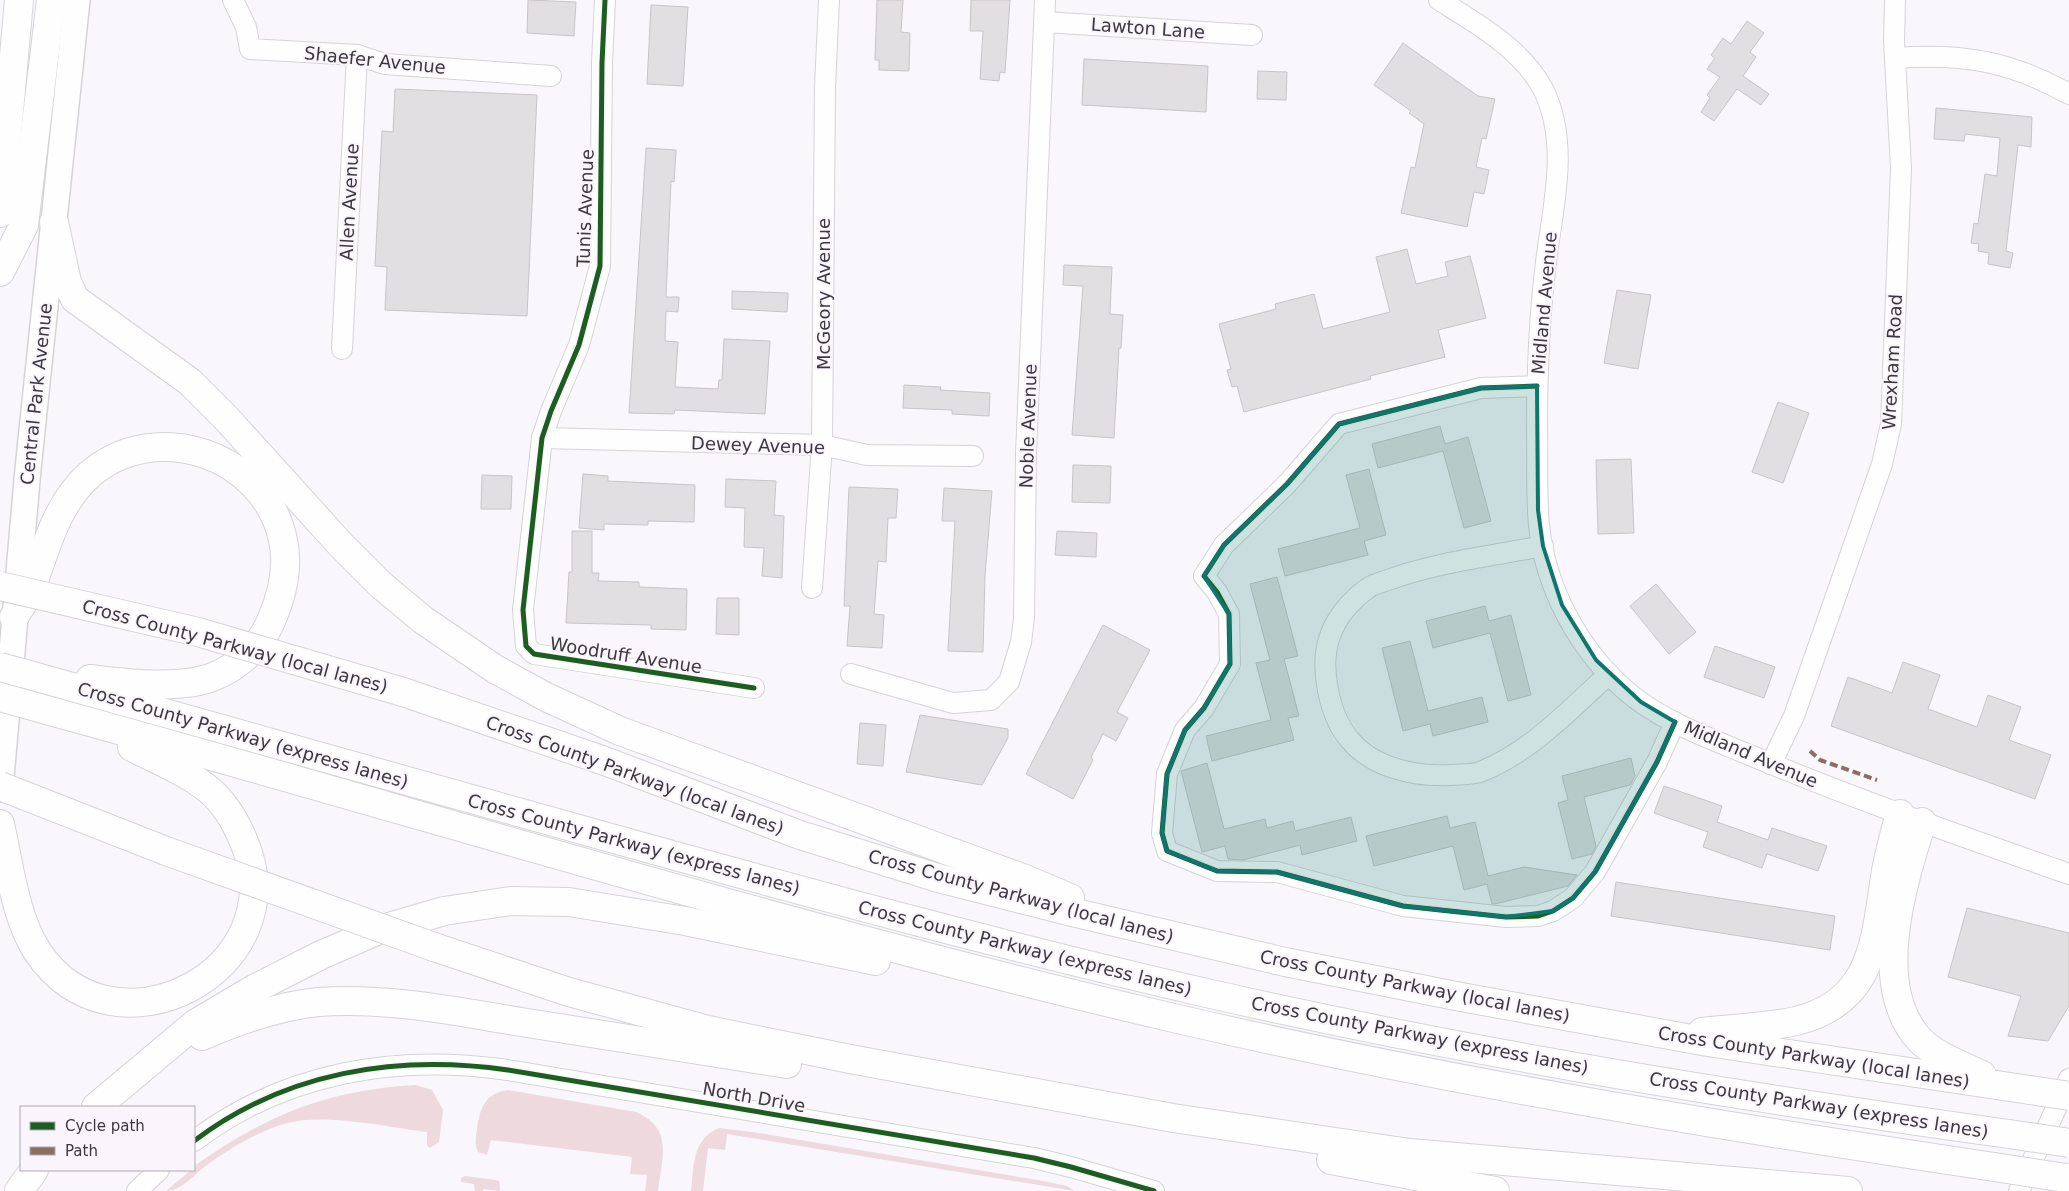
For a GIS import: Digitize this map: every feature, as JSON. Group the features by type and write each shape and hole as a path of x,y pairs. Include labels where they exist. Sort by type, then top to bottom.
{"highway":[{"path":"0,213 19,0"},
{"path":"0,272 24,225 52,0"},
{"path":"54,222 66,282 74,299 190,382 226,418 324,527 368,572 423,620 478,659 546,697 620,731 1025,879 1145,930"},
{"path":"14,617 34,582 52,531 69,499 90,474 119,456 153,447 189,448 222,460 259,491 278,522 283,540 284,575 280,599 269,626 261,641 249,655 215,676 181,684 161,685 64,681"},
{"name":"Cross County Parkway (local lanes)","path":"0,586 198,632 402,692 602,760 733,811 869,857 1007,896 1286,962 1669,1035 2069,1096"},
{"name":"Cross County Parkway (express lanes)","path":"11,670 64,681 848,903 1024,949 1213,994 1388,1032 1577,1066 1770,1099 2069,1143"},
{"name":"Cross County Parkway (express lanes)","path":"0,697 868,941 1174,1018 1451,1078 1559,1098 2068,1179"},
{"path":"0,824 18,904 29,936 48,965 76,988 107,1000 139,1003 155,1002 188,990 202,982 216,970 237,945 249,917 253,885 252,866 247,849 230,814 208,790 193,778 65,716"},
{"path":"0,787 166,851 434,948 569,992 708,1030 1173,1118 1410,1153 1848,1191"},
{"path":"1669,1035 1795,1021 1826,1010 1850,991 1866,968 1876,941 1889,852 1911,818"},
{"path":"1911,818 1894,942 1895,978 1905,1018 1919,1038 1949,1059 2018,1088"},
{"path":"97,1106 196,1024 254,989 321,955 379,930 412,919 444,910 510,901 570,902 639,912 928,972 1174,1018"},
{"path":"140,1070 202,1036 259,1014 317,1002 376,1002 446,1010 890,1080 990,1084"},
{"path":"1173,1118 1317,1157 1495,1191"},
{"path":"19,1191 33,1171"}],"main road":[{"name":"Central Park Avenue","path":"0,787 14,617 77,0"}],"street":[{"name":"Shaefer Avenue","path":"234,0 246,27 250,49 357,55 385,64 551,76"},
{"name":"Tunis Avenue","path":"542,438 551,411 579,345 600,266 602,63 605,0"},
{"name":"McGeory Avenue","path":"812,588 822,445 824,87 829,0"},
{"name":"Noble Avenue","path":"851,674 953,703 991,700 1009,682 1021,642 1024,618 1026,454 1045,0"},
{"name":"Midland Avenue","path":"1439,0 1489,33 1518,57 1538,80 1553,114 1558,142 1558,164 1544,277 1537,386 1538,510 1543,546 1553,584 1571,624 1584,644 1609,674 1641,702 1675,722 1771,764 1911,818 2069,874"},
{"name":"Wrexham Road","path":"1771,764 1794,716 1882,464 1891,424 1901,168 1895,58 1895,0"},
{"name":"Lawton Lane","path":"1044,22 1252,35"},
{"name":"Allen Avenue","path":"342,348 357,55"},
{"path":"1895,58 1951,55 1988,61 2047,82 2069,94"},
{"path":"1537,386 1481,388 1339,424 1288,484 1224,545 1204,576 1217,592 1229,614 1230,664 1204,708 1185,730 1167,774 1162,833 1167,851 1217,871 1277,872 1404,906 1506,917 1538,916 1553,912 1573,898 1595,872 1657,762 1675,722"},
{"name":"Dewey Avenue","path":"542,438 822,445 867,455 973,456"},
{"name":"Woodruff Avenue","path":"542,438 523,610 526,646 534,654 754,688"},
{"path":"1543,546 1405,574 1368,588 1344,610 1330,636 1326,659 1328,693 1335,717 1350,741 1370,756 1403,772 1433,776 1479,772 1532,744 1609,674"},
{"name":"North Drive","path":"195,1140 225,1120 269,1096 317,1080 346,1073 426,1063 486,1067 1034,1158 1111,1185 1154,1191"},
{"path":"2019,1191 2069,1080"},
{"path":"137,1191 158,1171"}],"highlighted area":[{"path":"1537,386 1538,510 1543,546 1562,605 1596,660 1641,702 1675,722 1657,762 1595,872 1573,898 1553,911 1506,917 1403,906 1277,872 1217,871 1167,851 1162,833 1167,774 1185,730 1204,708 1230,664 1229,614 1204,576 1224,545 1287,484 1339,424 1481,388"}],"shaded area":[{"path":"416,1085 432,1090 443,1110 439,1142 430,1148 427,1146 427,1132 338,1120 302,1120 276,1126 235,1146 183,1185 166,1191 190,1171 195,1171 197,1164 223,1146 275,1118 327,1099 355,1092"},
{"path":"508,1090 636,1112 648,1119 656,1127 663,1145 658,1191 645,1191 647,1175 630,1174 632,1157 491,1140 487,1155 478,1152 476,1138 482,1108 494,1094"},
{"path":"719,1128 759,1133 1043,1181 1067,1186 1075,1191 727,1134 725,1150 708,1148 703,1191 691,1191 694,1163 699,1146 710,1133"},
{"path":"465,1176 499,1181 500,1189 499,1191 483,1189 483,1191 475,1191 474,1184 461,1182 461,1178"}],"building":[{"path":"528,0 576,2 574,36 527,33"},
{"path":"877,0 903,0 901,32 910,33 909,71 879,70 879,60 875,60"},
{"path":"971,0 1010,0 1005,73 1000,72 999,81 980,79 983,31 970,31"},
{"path":"651,5 688,7 683,86 647,84"},
{"path":"1747,21 1764,33 1750,52 1756,57 1743,76 1769,94 1761,105 1737,89 1714,121 1701,112 1710,98 1707,95 1720,77 1707,69 1715,58 1711,55 1723,38 1731,44"},
{"path":"1403,43 1478,96 1495,99 1486,139 1482,138 1476,167 1489,170 1484,194 1474,192 1467,227 1401,213 1411,167 1415,168 1424,124 1409,113 1411,111 1374,85"},
{"path":"1084,59 1208,66 1206,112 1082,105"},
{"path":"1258,71 1287,72 1286,100 1257,99"},
{"path":"395,89 537,95 527,316 385,310 387,267 375,266 382,131 393,132"},
{"path":"1936,108 2032,117 2031,147 2018,145 2006,251 2013,253 2010,268 1988,264 1989,253 1978,251 1979,244 1971,243 1974,223 1978,224 1985,174 1997,176 2000,138 1965,134 1964,141 1934,139"},
{"path":"646,148 676,150 674,182 671,181 666,297 679,297 678,312 666,311 665,341 678,342 675,387 718,389 719,380 722,380 724,339 770,341 765,414 675,410 674,414 629,413"},
{"path":"1407,249 1416,284 1448,276 1445,262 1470,256 1486,318 1438,330 1445,357 1370,376 1371,379 1244,412 1237,386 1232,387 1227,370 1231,369 1219,324 1276,309 1275,304 1314,294 1323,329 1390,312 1376,257"},
{"path":"1064,265 1112,267 1110,314 1123,315 1121,348 1119,348 1114,438 1072,435 1083,286 1063,285"},
{"path":"1617,290 1651,295 1638,369 1604,363"},
{"path":"732,291 788,293 787,312 732,309"},
{"path":"904,385 941,387 940,390 990,393 989,416 952,414 952,410 903,408"},
{"path":"1778,402 1809,413 1783,483 1752,472"},
{"path":"1440,426 1445,444 1468,437 1491,521 1464,528 1443,451 1378,468 1372,444"},
{"path":"1631,459 1634,533 1598,534 1596,460"},
{"path":"1073,465 1111,466 1110,503 1072,502"},
{"path":"1369,469 1386,535 1364,541 1368,555 1285,576 1278,549 1360,528 1346,475"},
{"path":"583,474 608,476 608,481 695,485 694,522 648,521 648,525 604,524 604,530 579,528"},
{"path":"482,475 512,476 511,509 481,509"},
{"path":"726,479 776,481 774,515 784,516 782,578 762,576 764,548 744,547 745,508 725,507"},
{"path":"849,487 898,489 896,518 888,518 886,562 878,561 874,614 884,615 882,648 847,646 850,606 844,606"},
{"path":"944,488 992,491 985,576 983,652 948,651 955,521 942,521"},
{"path":"572,531 592,531 592,573 599,573 598,581 639,582 639,587 687,589 686,630 651,629 651,625 566,623 569,572 572,572"},
{"path":"1057,531 1097,533 1096,557 1055,555"},
{"path":"1277,577 1298,656 1284,659 1299,716 1288,718 1294,740 1212,761 1206,736 1271,720 1256,663 1270,660 1250,584"},
{"path":"1656,584 1696,632 1669,654 1630,606"},
{"path":"717,598 739,598 739,635 716,634"},
{"path":"1485,606 1489,621 1511,615 1531,695 1508,701 1490,633 1433,648 1426,621"},
{"path":"1103,625 1150,650 1117,712 1128,718 1116,741 1103,734 1091,757 1093,760 1073,799 1026,774"},
{"path":"1410,641 1428,711 1482,697 1488,722 1433,736 1430,724 1403,731 1382,648"},
{"path":"1715,646 1775,667 1764,698 1704,677"},
{"path":"1903,662 1940,675 1928,709 1977,727 1988,695 2021,707 2009,740 2051,755 2035,799 1831,726 1848,677 1892,693"},
{"path":"920,715 1008,729 1008,738 982,785 906,772"},
{"path":"860,723 886,725 883,766 857,764"},
{"path":"1631,758 1635,776 1630,785 1584,797 1596,846 1592,854 1572,859 1558,803 1568,800 1562,776"},
{"path":"1207,763 1224,829 1265,819 1267,828 1293,821 1295,831 1351,817 1357,841 1302,855 1300,845 1243,860 1228,859 1225,846 1202,852 1181,771"},
{"path":"1664,786 1722,806 1717,822 1768,840 1772,828 1827,846 1818,871 1767,854 1762,868 1703,847 1708,832 1654,813"},
{"path":"1447,816 1450,828 1475,822 1488,876 1524,867 1577,875 1568,886 1492,904 1487,884 1464,890 1453,846 1374,866 1366,836"},
{"path":"1616,882 1835,916 1830,950 1611,916"},
{"path":"1967,908 2069,933 2069,1006 2048,1041 2008,1036 2021,996 1948,977"}],"marked path":[{"path":"1810,751 1820,760 1877,780"}],"cycle path":[{"path":"605,0 602,63 600,266 579,345 551,411 542,438 523,610 526,646 534,654 754,688"},
{"path":"1537,386 1481,388 1339,424 1287,484 1224,545 1204,576 1217,592 1229,614 1230,664 1204,708 1185,730 1167,774 1162,833 1167,851 1217,871 1277,872 1403,906 1506,917 1538,916 1553,911 1573,898 1595,872 1657,762 1675,722"},
{"path":"195,1140 229,1117 266,1099 304,1084 343,1074 383,1067 424,1065 466,1066 508,1070 1034,1158 1154,1191"}]}
